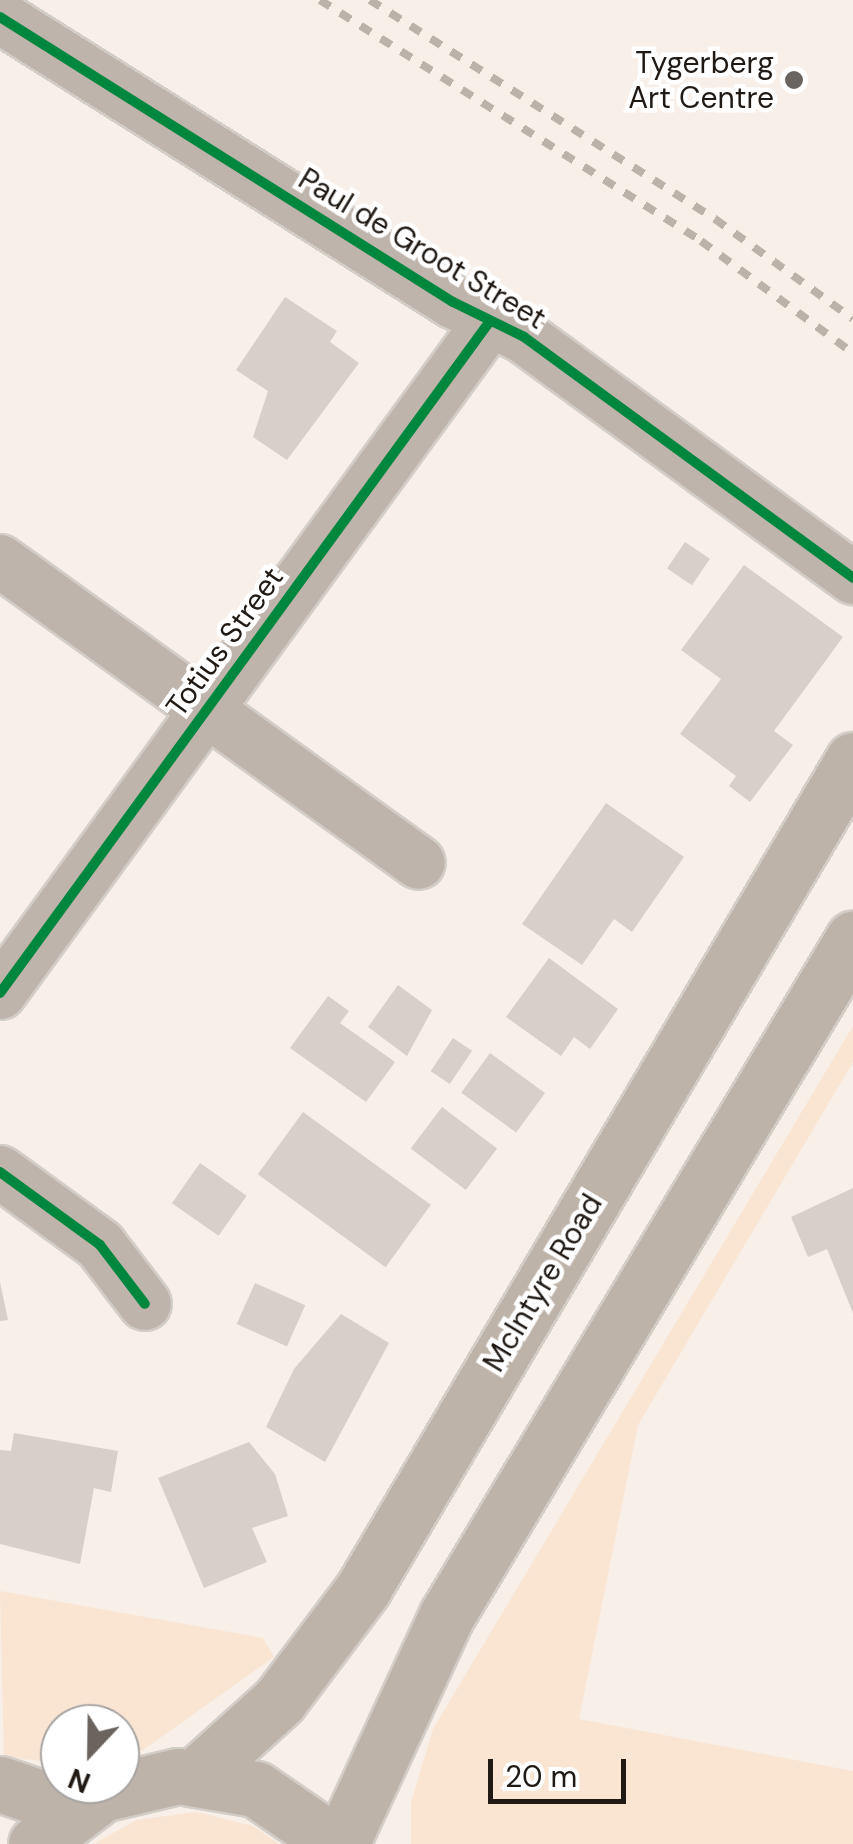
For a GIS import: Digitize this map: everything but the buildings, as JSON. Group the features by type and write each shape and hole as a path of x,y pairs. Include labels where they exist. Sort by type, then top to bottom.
{"main road":[{"name":"McIntyre Road","path":"196,1776 279,1702 363,1589 853,760"},
{"path":"0,1784 56,1827 132,1783 196,1776 270,1795 339,1844 447,1615 853,939"}],"street":[{"name":"Paul de Groot Street","path":"0,17 490,320 853,578"},
{"name":"Totius Street","path":"0,993 490,320"},
{"path":"0,560 419,862"},
{"path":"0,1172 100,1244 145,1304"}],"shaded area":[{"path":"853,1026 853,1062 638,1425 579,1719 853,1771 853,1844 411,1844 411,1802 433,1729"},
{"path":"0,1591 263,1638 274,1657 143,1750 140,1751 140,1704 40,1704 40,1761 4,1757"},
{"path":"196,1812 253,1826 279,1844 93,1844 137,1820"}],"railway":[{"path":"320,0 701,241 853,353"},
{"path":"370,0 715,219 853,319"}],"cycle path":[{"path":"0,17 453,302 524,337 853,578"},
{"path":"0,993 490,321"},
{"path":"0,1172 100,1245 145,1304"}],"place":[{"name":"Tygerberg Art Centre","path":"794,80"}]}
